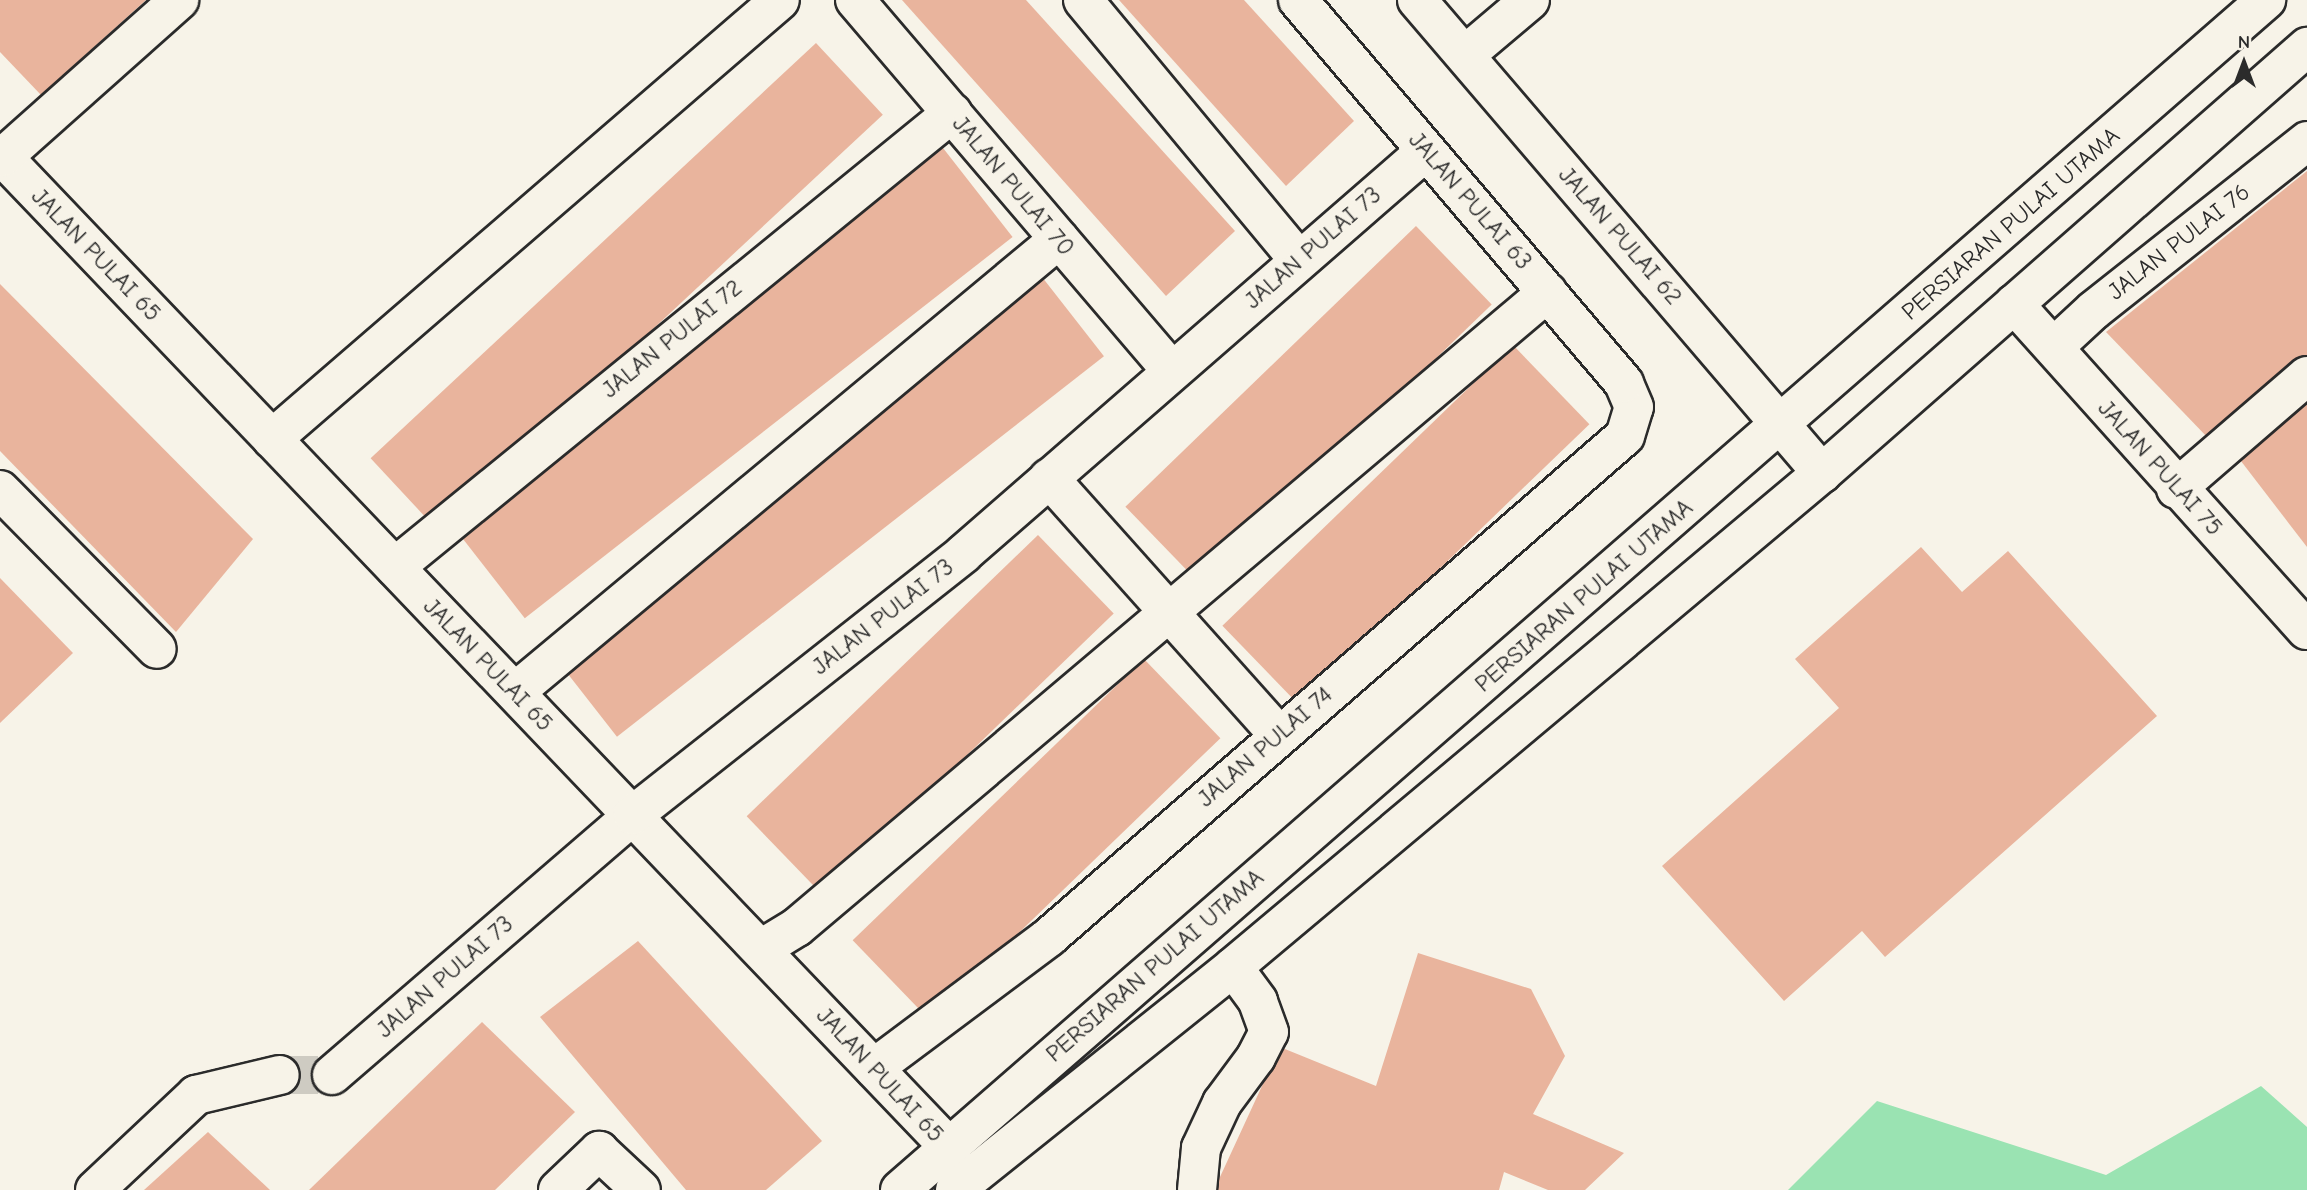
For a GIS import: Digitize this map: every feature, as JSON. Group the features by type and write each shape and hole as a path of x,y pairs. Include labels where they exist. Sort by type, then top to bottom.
{"street":[{"path":"1,155 179,0"},
{"path":"272,439 780,0"},
{"name":"JALAN PULAI 70","path":"855,0 1171,372"},
{"path":"1083,0 1298,259"},
{"name":"JALAN PULAI 63","path":"1298,0 1624,383 1634,407"},
{"name":"JALAN PULAI 62","path":"1417,0 1822,473"},
{"path":"1465,55 1530,0"},
{"name":"PERSIARAN PULAI UTAMA","path":"900,1190 947,1145 1782,425 2266,0"},
{"name":"PERSIARAN PULAI UTAMA","path":"958,1188 1233,967 1822,473 2307,47"},
{"name":"JALAN PULAI 72","path":"394,566 952,113"},
{"name":"JALAN PULAI 76","path":"2054,348 2094,310 2307,141"},
{"name":"JALAN PULAI 73","path":"332,1075 633,815 963,554 1298,259 1426,151"},
{"name":"JALAN PULAI 65","path":"1,155 947,1145 958,1188"},
{"path":"515,692 1059,239"},
{"path":"761,949 797,927 1548,292"},
{"name":"JALAN PULAI 75","path":"2014,304 2176,489 2302,615"},
{"path":"2176,489 2307,376"},
{"name":"JALAN PULAI 74","path":"874,1068 1049,937 1625,436 1634,407"},
{"path":"1049,478 1279,735"},
{"path":"0,490 157,649"},
{"path":"1197,1190 1206,1136 1222,1102 1256,1058 1269,1032 1258,1001 1233,967"},
{"path":"95,1190 197,1095 280,1075"},
{"path":"558,1190 599,1151 641,1190"}],"green space":[{"path":"2261,1086 2307,1127 2307,1190 1788,1190 1877,1101 2106,1175"}],"building":[{"path":"0,0 146,0 41,95 0,52"},
{"path":"902,0 1026,0 1235,231 1166,296"},
{"path":"1119,0 1244,0 1354,121 1286,186"},
{"path":"816,43 883,115 437,530 371,458"},
{"path":"943,148 1013,237 525,618 455,529"},
{"path":"2307,171 2307,357 2209,439 2106,332"},
{"path":"1416,226 1492,304 1201,585 1125,507"},
{"path":"1035,268 1104,356 617,737 548,648"},
{"path":"0,284 253,539 176,632 0,451"},
{"path":"1513,345 1589,424 1299,705 1222,626"},
{"path":"2307,394 2307,547 2234,452"},
{"path":"1038,535 1114,613 822,895 747,816"},
{"path":"1921,547 1962,592 2008,551 2157,716 1885,957 1862,931 1784,1001 1662,866 1839,708 1795,659"},
{"path":"0,578 73,653 0,723"},
{"path":"1144,659 1220,738 929,1019 853,940"},
{"path":"638,941 822,1141 766,1190 686,1190 540,1017"},
{"path":"1418,953 1531,989 1565,1056 1533,1114 1624,1153 1585,1190 1548,1190 1504,1172 1499,1190 1214,1190 1280,1047 1376,1086"},
{"path":"482,1022 575,1112 495,1190 309,1190"},
{"path":"208,1132 270,1190 144,1190"}],"tunnel":[{"path":"280,1075 332,1075"}]}
